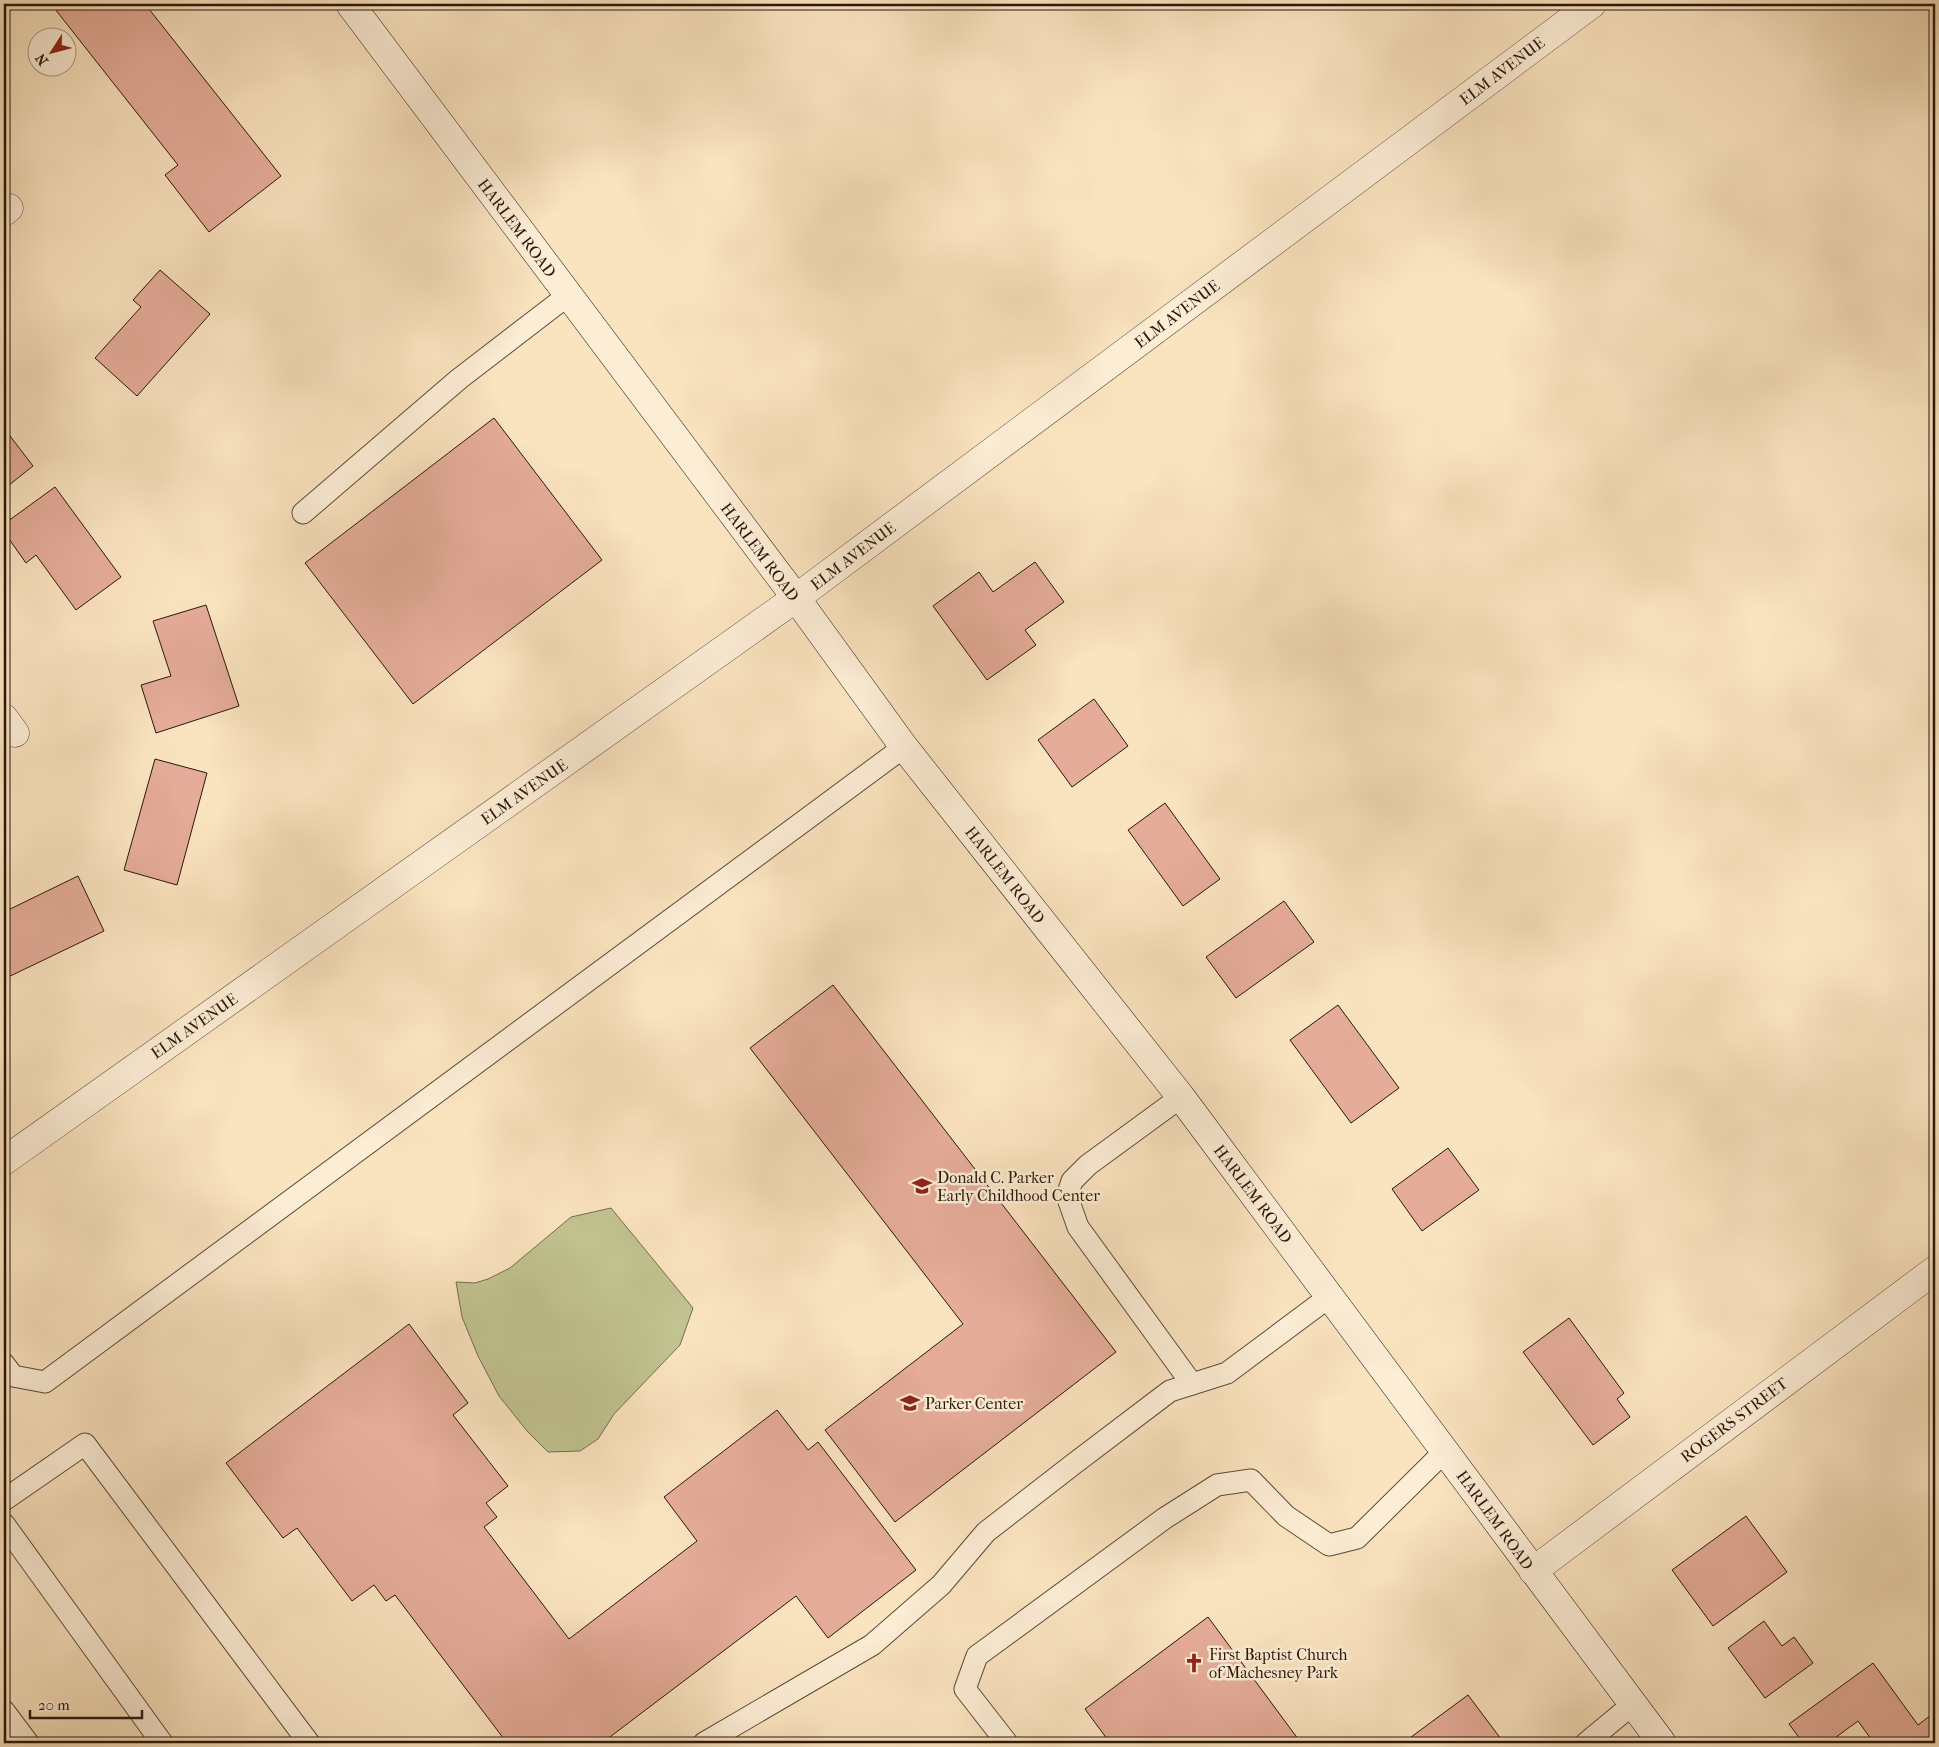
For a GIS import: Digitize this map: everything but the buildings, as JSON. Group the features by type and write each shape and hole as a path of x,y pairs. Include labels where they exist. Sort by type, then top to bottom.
{"street":[{"name":"HARLEM ROAD","path":"350,4 567,296 796,598 904,747 1182,1097 1532,1571 1662,1743"},
{"name":"ELM AVENUE","path":"4,1161 796,598 1592,4"},
{"name":"ROGERS STREET","path":"1532,1571 1935,1270"}],"lane":[{"path":"303,513 459,379 567,296"},
{"path":"4,1364 13,1376 45,1382 904,747"},
{"path":"1182,1097 1088,1165 1072,1181 1067,1196 1078,1227 1192,1384"},
{"path":"704,1743 872,1646 941,1585 986,1532 1170,1391 1227,1373 1329,1297"},
{"path":"4,1500 85,1444 309,1743"},
{"path":"1007,1743 965,1689 977,1656 1165,1518 1217,1485 1251,1480 1286,1516 1329,1545 1357,1538 1444,1452"},
{"path":"4,1524 162,1743"},
{"path":"1586,1743 1633,1704"},
{"path":"4,1711 28,1743"}],"green space":[{"path":"611,1208 693,1308 680,1345 614,1414 598,1439 580,1451 548,1452 527,1431 499,1396 478,1356 462,1317 456,1282 475,1283 488,1279 510,1268 571,1217"}],"place":[{"name":"Donald C. Parker Early Childhood Center","path":"922,1186"},
{"name":"Parker Center","path":"910,1403"},
{"name":"First Baptist Church of Machesney Park","path":"1194,1663"}]}
